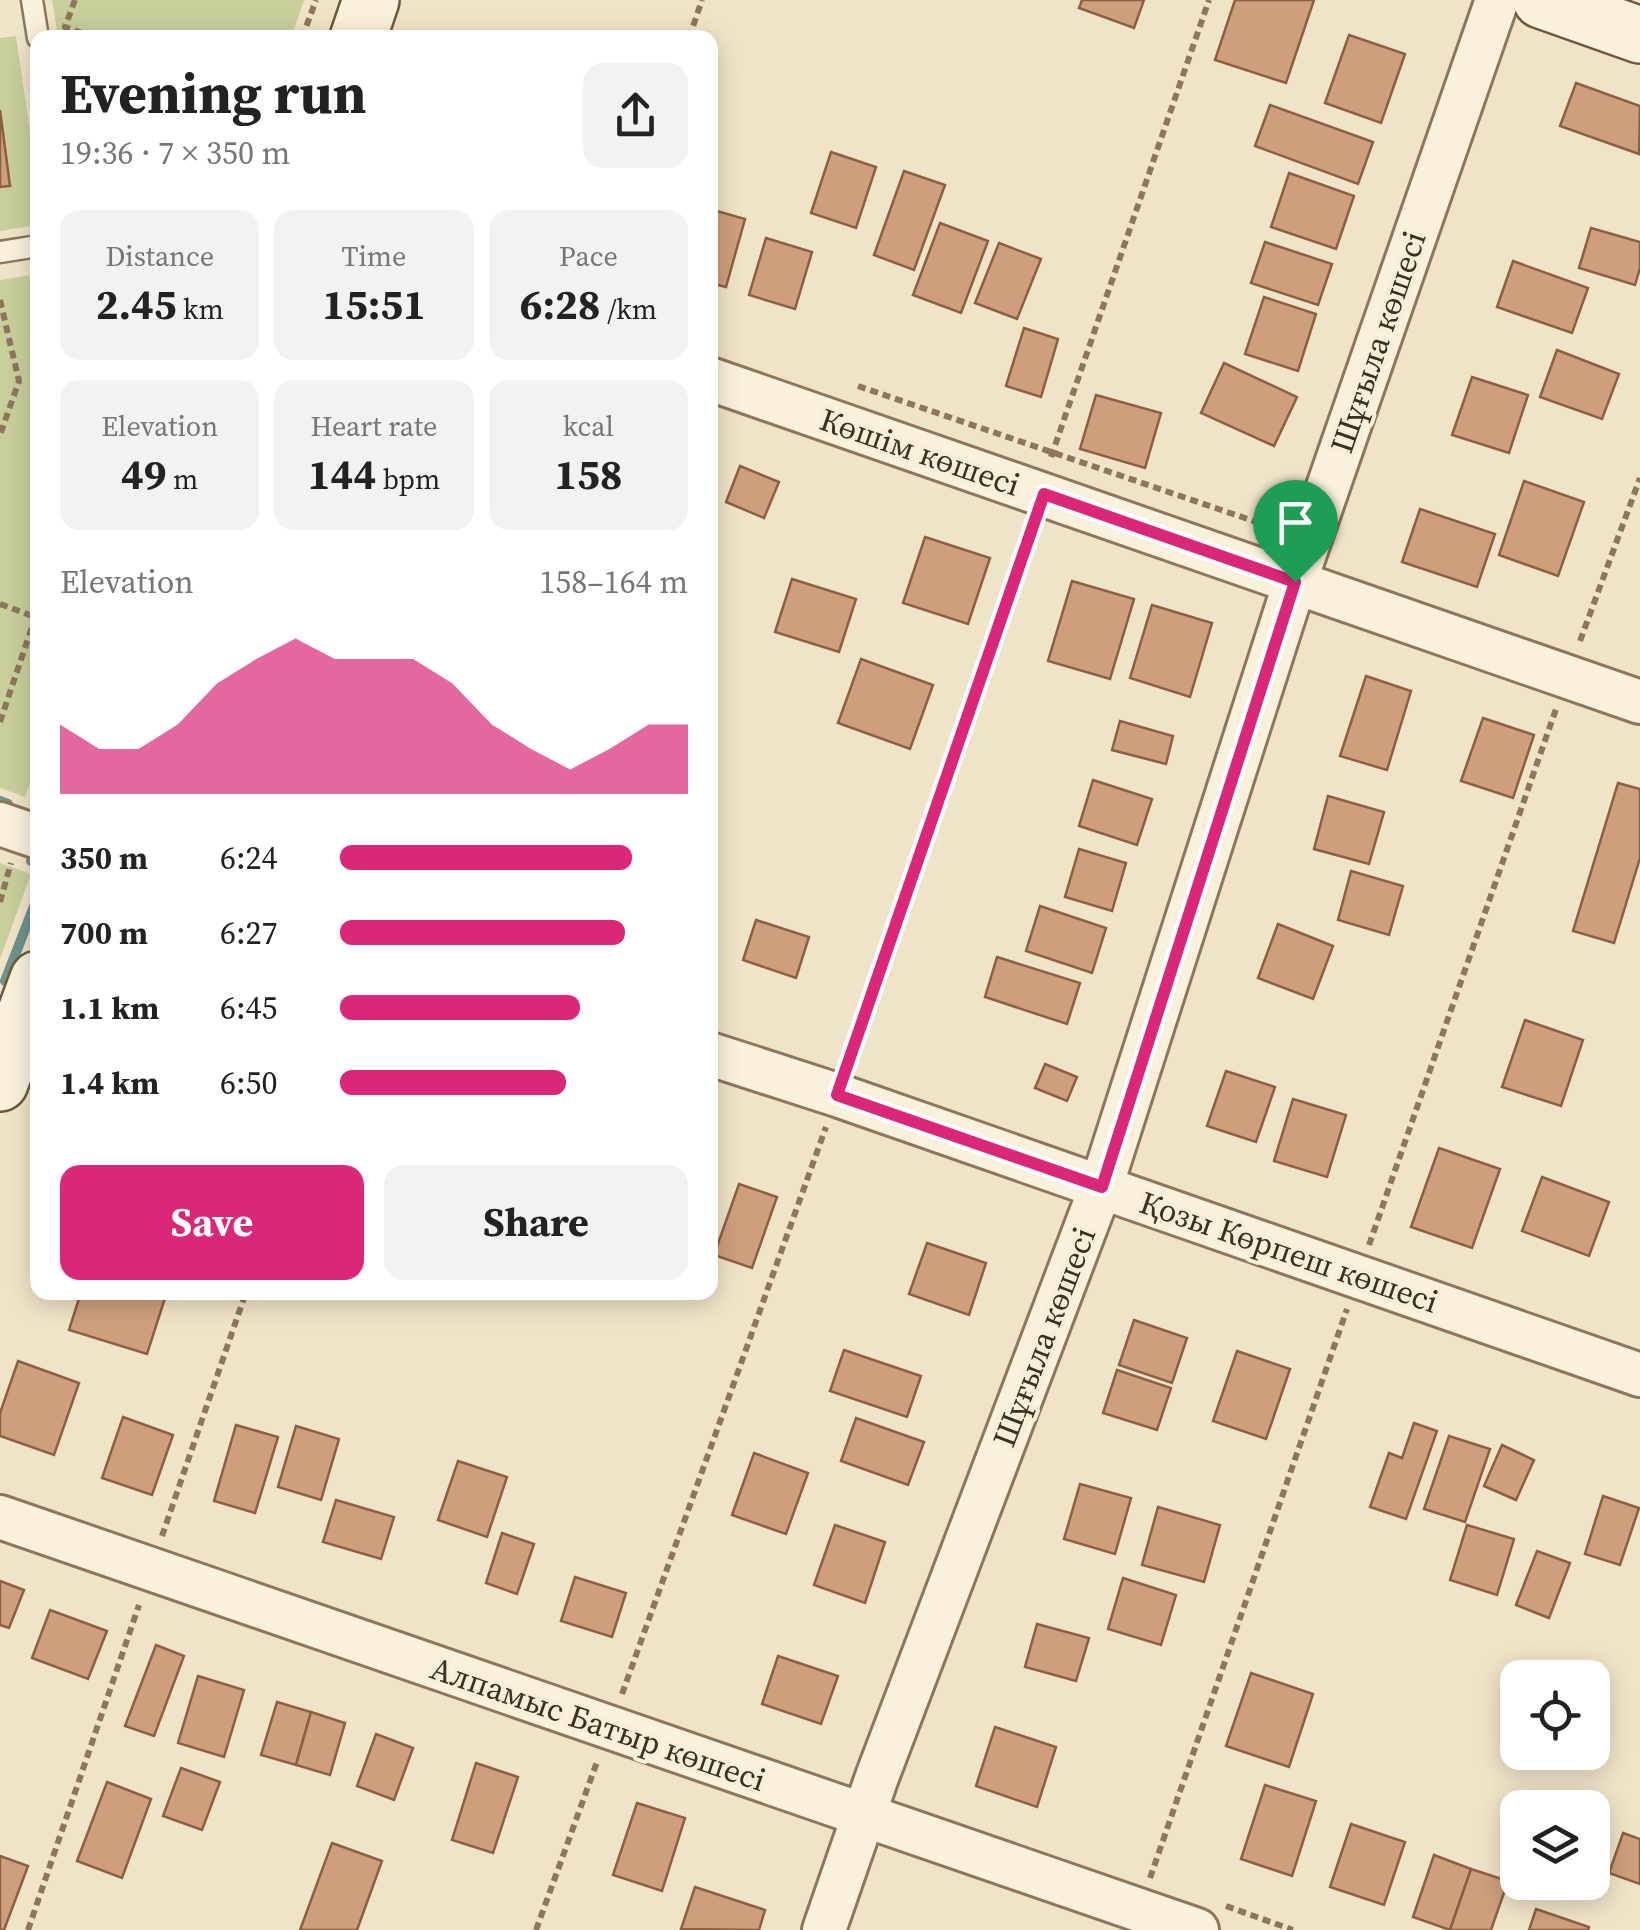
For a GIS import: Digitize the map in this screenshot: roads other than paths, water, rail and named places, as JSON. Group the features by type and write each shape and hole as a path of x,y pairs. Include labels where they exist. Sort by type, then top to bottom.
{"main road":[{"path":"361,30 371,0"},
{"path":"1541,0 1640,34"},
{"path":"0,1082 30,1000"}],"street":[{"name":"Шұғыла көшесі","path":"824,1930 863,1815 1102,1187 1295,582 1497,0"},
{"name":"Көшім көшесі","path":"718,382 1640,702"},
{"path":"0,824 30,834"},
{"name":"Қозы Көрпеш көшесі","path":"718,1057 1640,1375"},
{"name":"Алпамыс Батыр көшесі","path":"0,1517 1197,1930"}],"lane":[{"path":"32,0 37,30"},
{"path":"0,252 30,247"}],"waterway":[{"path":"0,801 8,804"},
{"path":"5,981 30,917"}]}
